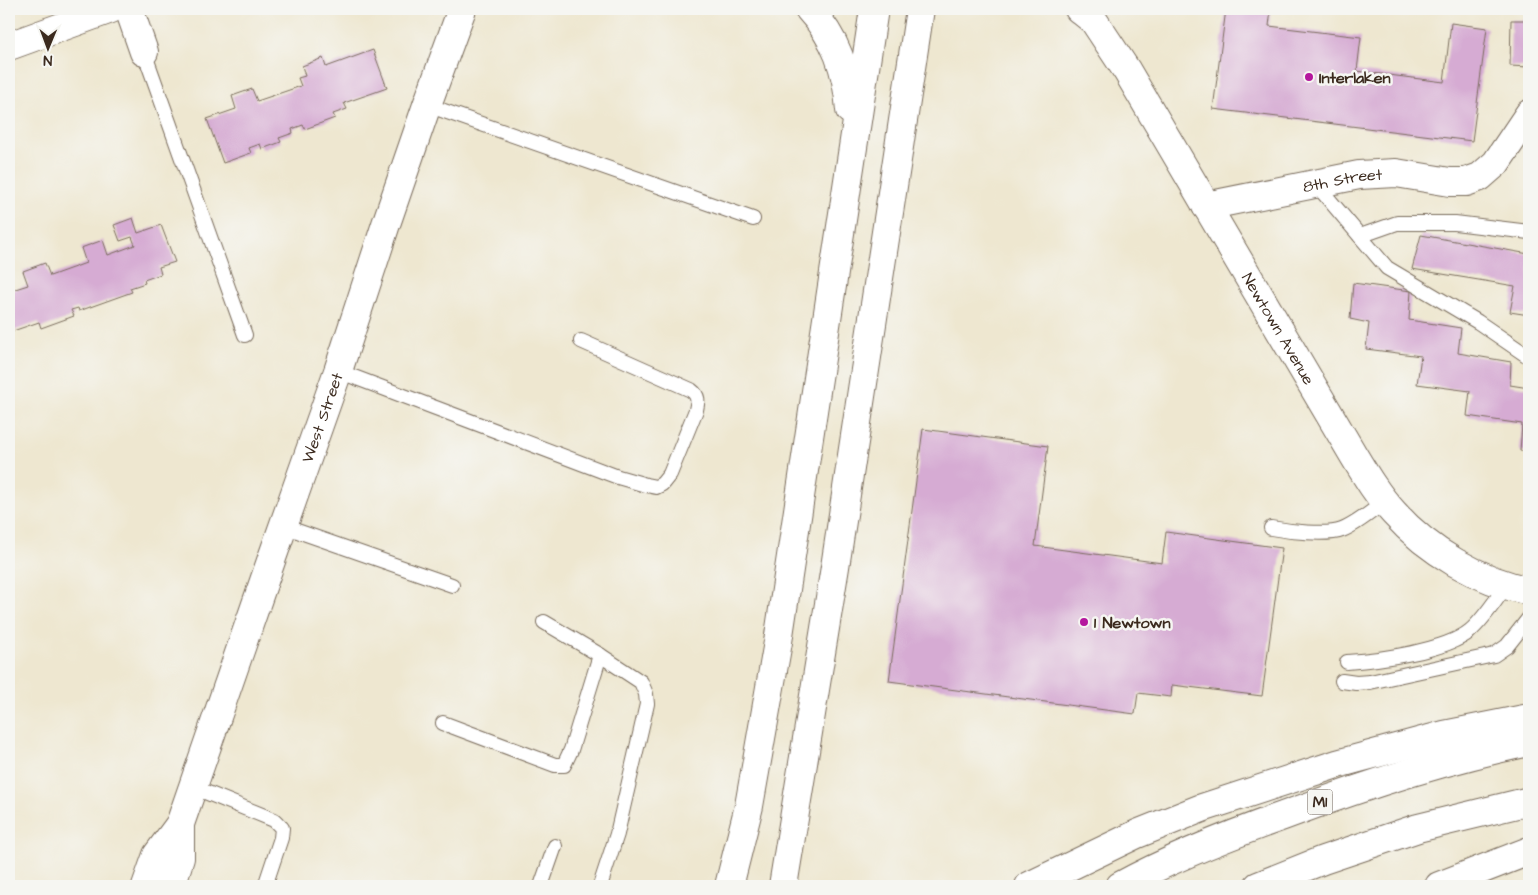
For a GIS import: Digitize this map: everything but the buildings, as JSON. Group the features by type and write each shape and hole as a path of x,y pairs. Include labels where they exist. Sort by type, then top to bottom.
{"main road":[{"path":"9,46 111,9"},
{"path":"129,9 144,52"},
{"name":"West Street","path":"146,886 157,855 180,824 338,371 427,105 462,9"},
{"path":"809,9 827,30 840,58 848,93 853,146"},
{"path":"729,886 749,806 778,642 874,9"},
{"path":"783,886 835,567 920,9"},
{"name":"Newtown Avenue","path":"1078,9 1094,21 1112,47 1354,456 1384,502 1410,530 1432,548 1479,575 1518,588"},
{"name":"8th Street","path":"1206,206 1315,183 1379,173 1396,173 1450,182 1466,182 1480,177 1496,162 1529,114"},
{"path":"1029,886 1137,834 1202,808 1337,764 1444,735 1529,718"},
{"name":"M1","path":"1120,886 1170,861 1344,793 1450,762 1529,742"},
{"path":"1258,886 1323,860 1418,828 1529,801"},
{"name":"West Street","path":"172,886 180,858 180,824"},
{"path":"1439,886 1529,852"}],"lane":[{"path":"144,52 245,335"},
{"path":"427,105 753,219"},
{"path":"1315,183 1387,268 1478,322 1529,357"},
{"path":"1360,236 1397,223 1455,223 1529,232"},
{"path":"338,371 618,477 656,487 662,484 670,474 696,410 698,398 696,394 691,390 581,341"},
{"path":"1271,528 1328,533 1340,531 1352,525 1384,502"},
{"path":"283,526 452,584"},
{"path":"1347,662 1398,656 1451,641 1468,632 1518,588"},
{"path":"1342,680 1356,683 1370,682 1494,655 1507,646 1529,618"},
{"path":"544,622 641,682 646,694 647,704 617,834 600,886"},
{"path":"443,723 555,765 564,765 572,750 600,655"},
{"path":"193,787 274,820 282,828 281,838 265,886"},
{"path":"541,886 555,846"}],"place":[{"name":"Interlaken","path":"1309,77"},
{"name":"1 Newtown","path":"1084,622"}]}
